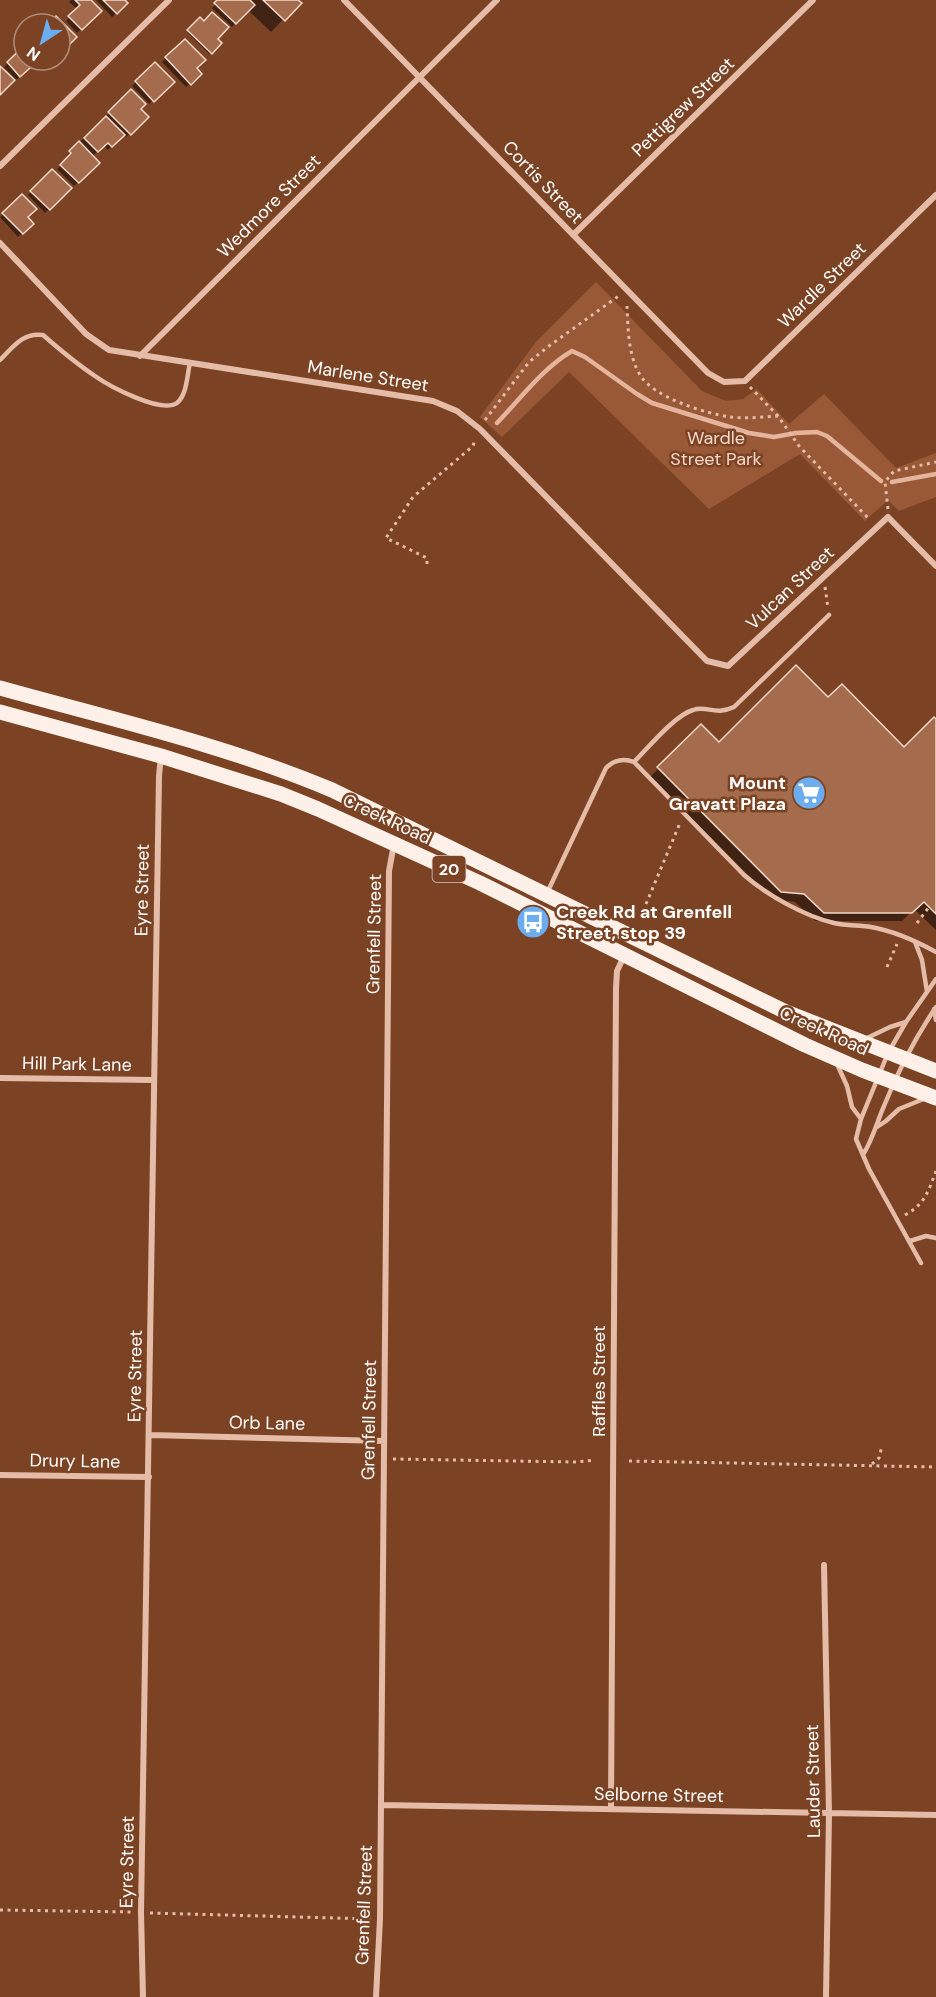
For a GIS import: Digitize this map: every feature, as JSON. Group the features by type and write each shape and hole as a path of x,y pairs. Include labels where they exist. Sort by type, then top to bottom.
{"main road":[{"name":"Creek Road","path":"0,688 277,767 332,790 786,1012 936,1071"},
{"name":"Creek Road","path":"0,712 161,756 318,808 480,883 786,1036 933,1097"}],"street":[{"path":"0,166 169,0"},
{"name":"Cortis Street","path":"344,0 708,373 723,382 745,381"},
{"name":"Wedmore Street","path":"140,356 497,0"},
{"name":"Pettigrew Street","path":"573,235 813,0"},
{"name":"Wardle Street","path":"745,381 936,195"},
{"name":"Marlene Street","path":"0,243 86,334 109,350 433,401 457,411 480,429 707,661"},
{"path":"888,517 936,566"},
{"name":"Vulcan Street","path":"707,661 728,666 888,517"},
{"name":"Eyre Street","path":"143,1997 141,1912 161,756"},
{"name":"Grenfell Street","path":"375,1997 380,1919 389,871 394,843"},
{"name":"Raffles Street","path":"611,1809 616,988 617,971 624,955"},
{"name":"Hill Park Lane","path":"0,1078 154,1080"},
{"name":"Orb Lane","path":"150,1435 384,1441"},
{"name":"Drury Lane","path":"0,1475 149,1477"},
{"name":"Lauder Street","path":"824,1565 829,1814 826,1997"},
{"name":"Selborne Street","path":"381,1805 936,1815"}],"lane":[{"path":"0,360 24,336 43,335 94,376 122,392 165,406 176,403 184,394 190,363"},
{"path":"634,762 681,716 695,709 723,712 734,707 829,615"},
{"path":"546,894 606,768 612,761 627,760 634,762 757,887 823,920 881,929 936,952"},
{"path":"915,942 922,960 927,992"},
{"path":"921,1263 869,1169 856,1139 861,1119 888,1053 906,1022 936,980"},
{"path":"935,1008 936,1020"},
{"path":"864,1153 904,1059 935,1008"},
{"path":"860,1042 906,1022"},
{"path":"835,1058 847,1086 852,1107 861,1119"},
{"path":"877,1126 899,1110 933,1097"},
{"path":"910,1241 926,1236 936,1238"}],"path":[{"path":"627,290 631,345 640,375 650,386 670,398 698,409 732,418 778,416"},
{"path":"427,564 427,558 386,538 413,496 473,446 480,429 500,397 529,362 627,290"},
{"path":"745,381 778,416 799,446 876,527"},
{"path":"888,517 885,482 894,471 936,462"},
{"path":"824,577 829,615"},
{"path":"646,904 684,813"},
{"path":"917,923 929,907"},
{"path":"887,967 897,944"},
{"path":"898,1219 914,1210 926,1197 936,1171"},
{"path":"871,1465 879,1458 882,1446"},
{"path":"383,1459 564,1462 595,1460"},
{"path":"629,1461 936,1467"},
{"path":"0,1910 380,1919"}],"green space":[{"name":"Wardle Street Park","path":"596,282 702,391 726,401 743,399 757,389 789,424 824,394 896,468 936,453 936,497 899,511 888,500 865,521 800,454 709,509 569,372 502,437 480,417 536,342"}],"building":[{"path":"75,0 91,0 102,11 82,30 72,20 72,12 80,5"},
{"path":"103,0 125,0 128,3 117,14"},
{"path":"217,0 250,0 255,5 236,24 214,3"},
{"path":"263,0 298,0 302,3 285,21"},
{"path":"212,12 229,27 218,39 222,43 212,54 187,30 200,17 204,21"},
{"path":"72,32 77,37 72,42"},
{"path":"185,39 206,60 197,68 202,74 191,85 165,57"},
{"path":"12,57 12,68 7,62"},
{"path":"155,62 175,82 154,102 135,81"},
{"path":"0,66 15,80 0,95"},
{"path":"16,72 26,72 20,77"},
{"path":"131,89 146,104 141,109 149,117 131,135 108,112"},
{"path":"106,116 125,135 112,147 108,143 98,152 84,138"},
{"path":"79,141 100,163 79,183 60,165"},
{"path":"52,169 72,188 50,210 30,191"},
{"path":"22,194 37,209 28,217 34,224 23,234 2,213"},
{"name":"Mount Gravatt Plaza","path":"796,665 828,697 842,684 904,747 934,717 936,719 936,914 924,902 912,913 824,913 804,894 781,892 657,767 701,724 719,742"}],"waterway":[{"path":"497,423 542,375 572,351 585,357 652,403 749,433 774,437 817,432 827,436 881,481"},
{"path":"892,482 936,474"}],"place":[{"name":"Mount Gravatt Plaza","path":"809,793"},
{"name":"Creek Rd at Grenfell Street, stop 39","path":"533,922"}]}
